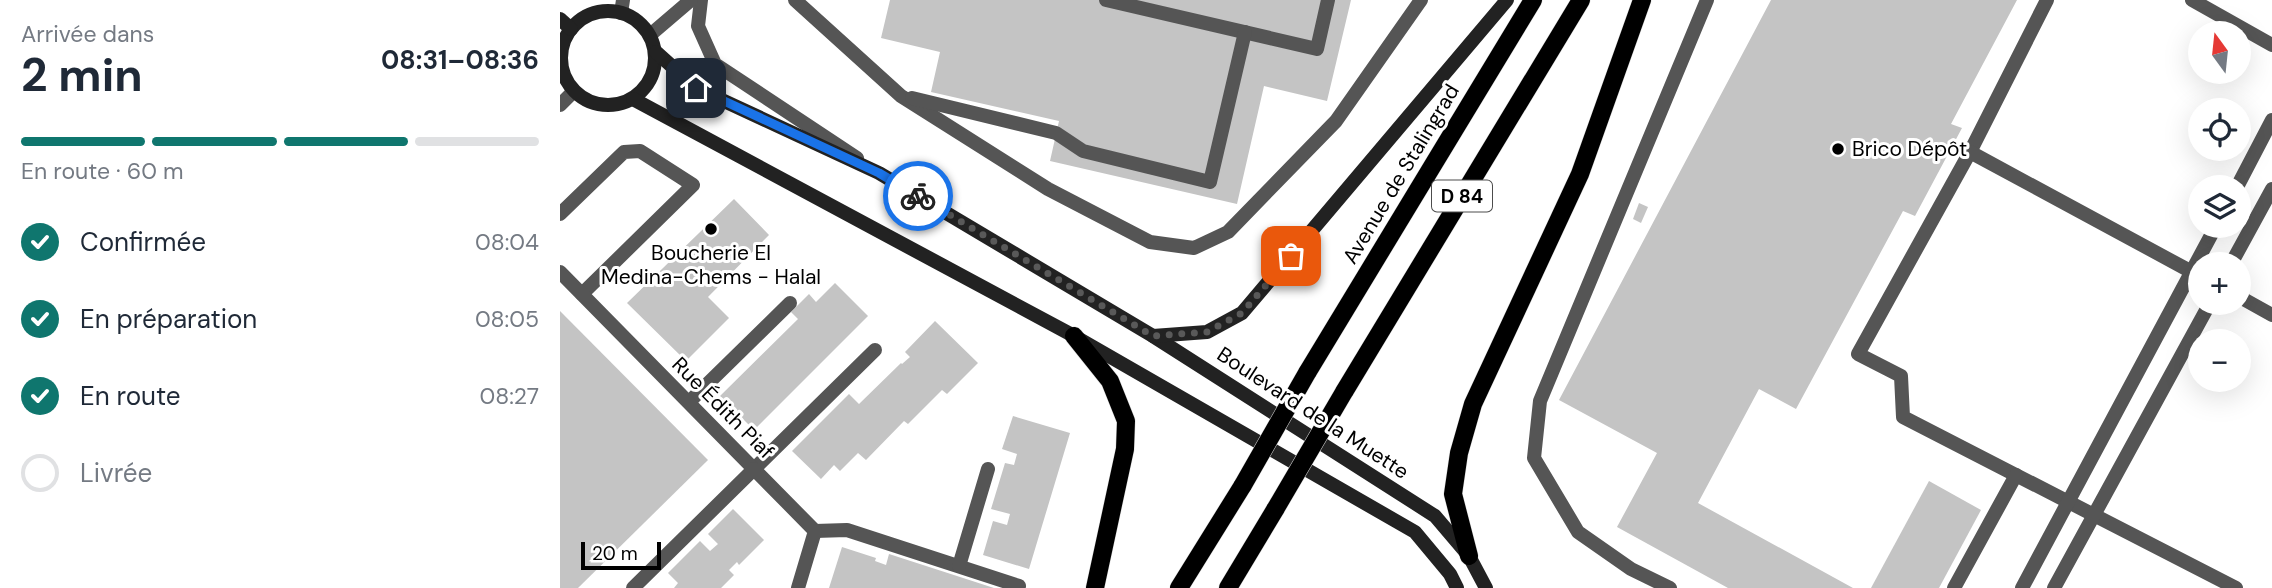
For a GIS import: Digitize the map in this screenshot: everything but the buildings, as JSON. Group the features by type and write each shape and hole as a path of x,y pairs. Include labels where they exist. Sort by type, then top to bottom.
{"main road":[{"path":"1153,336 1207,332 1242,313 1507,0"},
{"name":"Avenue de Stalingrad","path":"1179,588 1533,0"},
{"name":"D 84","path":"1228,588 1581,0"},
{"path":"1469,556 1453,494 1459,453 1473,404 1580,174 1642,0"},
{"path":"622,6 650,35 656,52 655,66 651,79 633,99 618,105 602,105 586,100 574,91 566,80 561,54 564,41 571,29 581,20 622,6"},
{"path":"560,19 571,29"},
{"name":"Boulevard de la Muette","path":"656,52 696,88 879,173 1153,336 1435,516 1469,556 1486,588"},
{"path":"633,99 1074,336 1415,532 1450,574 1457,588"},
{"path":"1074,336 1111,382 1126,421 1125,449 1095,588"}],"street":[{"path":"650,35 691,0"},
{"path":"701,0 698,26 715,64 879,173"},
{"path":"795,0 901,96 1048,189 1150,242 1194,248 1228,232 1336,121 1421,0"},
{"path":"1106,0 1317,49 1328,0"},
{"path":"1670,588 1631,569 1578,532 1534,458 1540,401 1707,0"},
{"path":"2047,0 1970,152 1858,354 1901,376 1903,417 2236,588"},
{"path":"2192,0 2272,46"},
{"path":"901,96 1056,133 1083,150 1210,182 1245,32"},
{"path":"560,106 574,91"},
{"path":"2243,175 2272,120"},
{"path":"560,214 624,152 640,151 693,185 582,294"},
{"path":"1970,152 2188,270"},
{"path":"2238,252 2272,189"},
{"name":"Rue Édith Piaf","path":"560,272 815,531"},
{"path":"2022,588 2188,279"},
{"path":"689,402 790,303"},
{"path":"2251,303 2272,315"},
{"path":"2054,588 2203,315"},
{"path":"633,588 875,350"},
{"path":"959,566 988,469"},
{"path":"1954,588 2016,475"},
{"path":"798,588 815,531 847,530 1019,586"}],"way so far":[{"path":"918,196 1153,336 1207,332 1242,313 1291,256"}],"place":[{"name":"Brico Dépôt","path":"1838,149"},
{"name":"Boucherie El Medina-Chems - Halal","path":"711,229"}],"route":[{"path":"696,88 879,173 918,196"}]}
